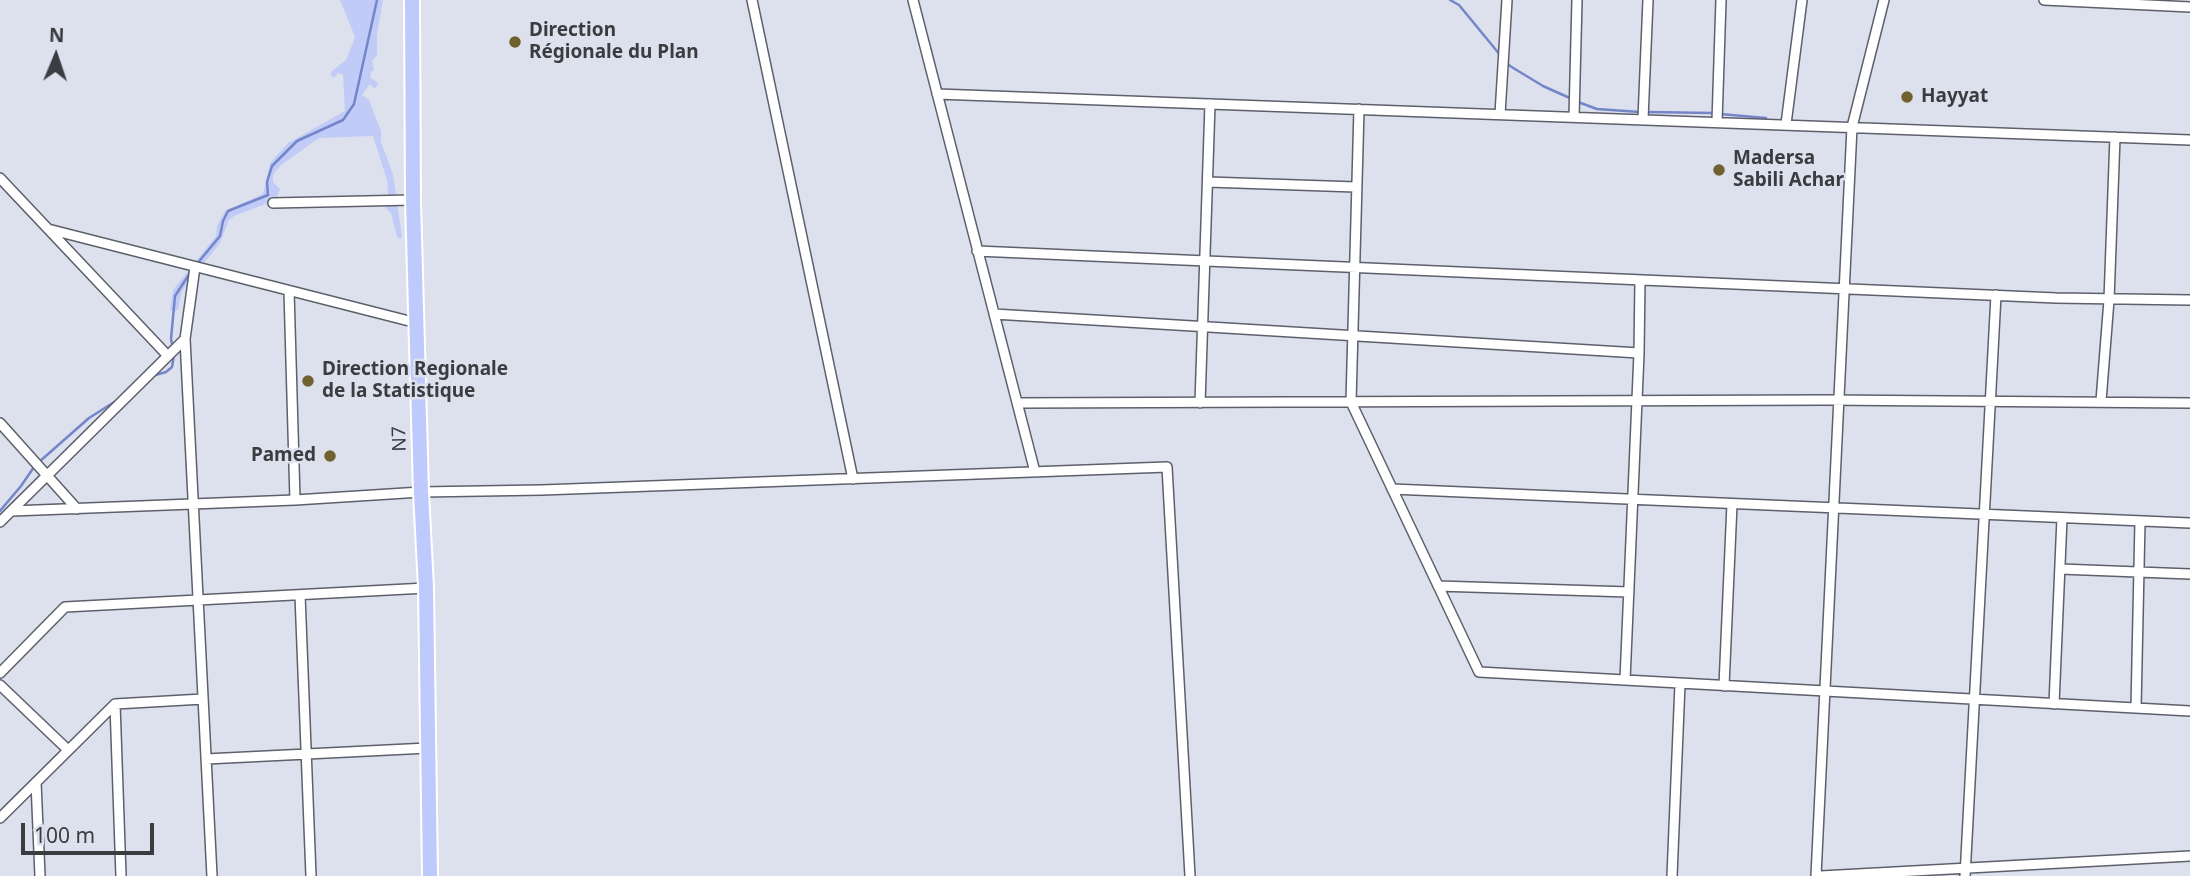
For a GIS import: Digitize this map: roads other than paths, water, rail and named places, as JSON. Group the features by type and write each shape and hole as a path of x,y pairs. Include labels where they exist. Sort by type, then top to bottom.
{"main road":[{"name":"N7","path":"412,0 413,201 426,588 430,876"}],"street":[{"path":"752,0 853,479"},
{"path":"913,0 1035,472"},
{"path":"1500,114 1507,0"},
{"path":"1574,117 1577,0"},
{"path":"1643,119 1648,0"},
{"path":"1717,122 1721,0"},
{"path":"1786,124 1802,0"},
{"path":"1816,876 1852,127 1884,0"},
{"path":"2043,0 2190,7"},
{"path":"937,94 2190,140"},
{"path":"1200,402 1210,104"},
{"path":"1359,109 1351,402 1479,673 2190,711"},
{"path":"2101,401 2109,300 2115,137"},
{"path":"0,178 168,356"},
{"path":"1208,182 1356,187"},
{"path":"273,202 413,201"},
{"path":"48,229 417,323"},
{"path":"977,251 2109,300 2190,300"},
{"path":"195,267 186,339 212,876"},
{"path":"1625,680 1640,280"},
{"path":"289,291 295,500"},
{"path":"1965,872 1996,295"},
{"path":"994,314 1639,353"},
{"path":"0,522 186,339"},
{"path":"1017,403 1839,400 2190,403"},
{"path":"0,423 77,509"},
{"path":"12,511 295,500 421,492 1167,467 1191,876"},
{"path":"1392,489 2190,523"},
{"path":"1724,686 1732,504"},
{"path":"2054,704 2062,518"},
{"path":"2136,708 2140,521"},
{"path":"2060,569 2190,575"},
{"path":"1438,586 1629,592"},
{"path":"0,673 65,607 426,588"},
{"path":"300,595 311,876"},
{"path":"1672,876 1680,684"},
{"path":"0,685 68,750"},
{"path":"0,818 115,704 203,699"},
{"path":"115,704 121,876"},
{"path":"206,758 428,748"},
{"path":"36,782 40,876"},
{"path":"1821,876 1965,872 2190,856"}],"waterway":[{"path":"196,265 220,236 228,211 268,195 267,182 272,166 297,141 343,120 354,104 377,0"},
{"path":"1450,0 1459,5 1501,56"},
{"path":"1505,61 1543,86 1572,99"},
{"path":"1578,102 1597,109 1640,112"},
{"path":"1647,112 1713,113"},
{"path":"1720,114 1766,118"},
{"path":"173,348 171,339 175,296 190,273"},
{"path":"152,376 172,367 174,355"},
{"path":"39,462 89,418 119,399"},
{"path":"0,511 34,467"}],"place":[{"name":"Direction Régionale du Plan","path":"515,42"},
{"name":"Hayyat","path":"1907,97"},
{"name":"Madersa Sabili Achar","path":"1719,170"},
{"name":"Direction Regionale de la Statistique","path":"308,381"},
{"name":"Pamed","path":"330,456"}]}
